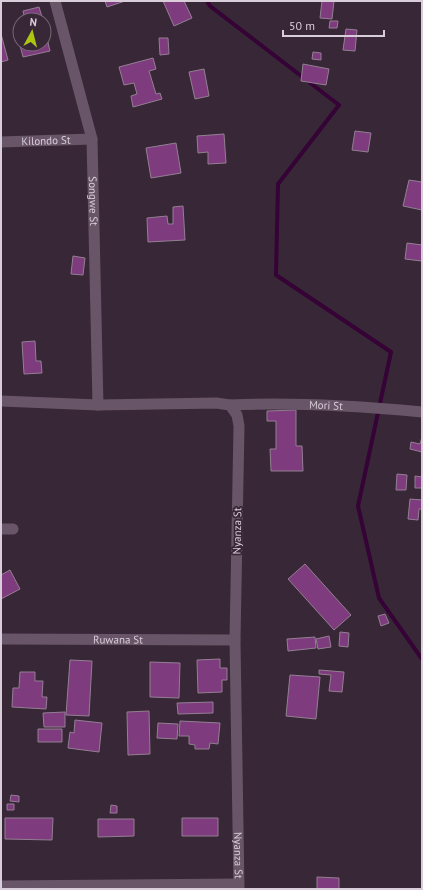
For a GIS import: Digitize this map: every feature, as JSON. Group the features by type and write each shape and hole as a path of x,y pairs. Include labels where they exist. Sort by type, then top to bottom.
{"street":[{"name":"Songwe St","path":"55,1 92,139 98,405"},
{"name":"Kilondo St","path":"1,142 92,139"},
{"path":"1,401 98,405 216,403 230,405"},
{"name":"Mori St","path":"230,405 263,404 370,407 422,412"},
{"name":"Nyanza St","path":"230,405 237,415 239,426 234,640 239,887"},
{"path":"1,529 13,529"},
{"name":"Ruwana St","path":"1,640 234,640"},
{"path":"1,886 239,887"}],"building":[{"path":"105,1 125,1 107,7"},
{"path":"163,1 184,1 192,18 174,26"},
{"path":"322,1 334,1 332,19 320,18"},
{"path":"39,7 41,12 23,12"},
{"path":"330,21 338,21 337,28 329,28"},
{"path":"346,29 357,30 355,51 343,50"},
{"path":"1,34 8,60 1,62"},
{"path":"159,38 168,38 169,54 160,55"},
{"path":"22,52 46,52 23,57"},
{"path":"313,52 321,53 321,60 312,59"},
{"path":"153,58 156,69 149,71 156,94 160,93 162,99 133,107 131,96 137,94 134,83 124,85 119,67"},
{"path":"303,64 329,69 326,85 301,81"},
{"path":"204,69 209,96 195,99 189,72"},
{"path":"355,131 371,133 368,152 352,150"},
{"path":"224,134 226,163 208,164 208,152 198,153 197,136"},
{"path":"176,143 181,173 151,178 146,148"},
{"path":"409,180 422,182 422,210 403,206"},
{"path":"183,206 185,240 148,242 147,218 167,216 168,224 173,224 173,207"},
{"path":"407,243 422,245 422,261 405,259"},
{"path":"73,256 85,258 83,275 71,274"},
{"path":"35,341 36,361 41,361 42,373 24,374 22,342"},
{"path":"296,410 296,446 302,446 303,471 271,471 270,449 276,449 276,421 267,421 267,411"},
{"path":"422,437 422,452 410,449 411,442 420,444"},
{"path":"397,474 407,475 406,490 396,490"},
{"path":"415,476 422,477 422,488 415,488"},
{"path":"410,499 422,500 422,509 419,509 418,520 408,519"},
{"path":"305,564 351,615 334,630 288,579"},
{"path":"10,570 20,589 1,599 1,575"},
{"path":"385,614 389,623 381,626 378,616"},
{"path":"340,632 349,633 348,647 339,646"},
{"path":"329,636 331,647 318,649 316,639"},
{"path":"315,637 316,648 288,651 287,639"},
{"path":"220,659 220,668 227,668 227,680 222,680 222,692 198,693 197,660"},
{"path":"70,660 92,661 89,716 66,715"},
{"path":"150,662 180,663 179,698 150,697"},
{"path":"319,670 344,672 342,692 329,691 331,675 319,674"},
{"path":"20,672 35,672 35,681 43,681 42,697 47,697 46,709 12,707 13,688 19,688"},
{"path":"290,675 320,677 316,719 286,716"},
{"path":"213,702 213,713 178,714 177,703"},
{"path":"149,711 150,754 128,755 127,712"},
{"path":"65,712 65,727 44,727 43,713"},
{"path":"75,720 102,723 99,752 68,748 70,732 74,733"},
{"path":"180,721 220,723 218,744 210,743 209,749 195,749 195,745 189,744 189,736 179,736"},
{"path":"158,723 178,724 177,739 157,738"},
{"path":"38,729 62,729 62,742 38,742"},
{"path":"11,795 19,796 19,802 10,801"},
{"path":"7,804 14,804 14,810 7,810"},
{"path":"111,805 117,806 117,813 110,813"},
{"path":"5,818 53,818 52,840 5,839"},
{"path":"182,818 218,818 218,836 182,836"},
{"path":"98,819 134,819 134,836 98,837"},
{"path":"317,877 339,878 339,889 317,889"}],"waterway":[{"path":"207,1 210,6 339,105 278,184 276,275 391,352 358,506 379,598 422,659"}]}
